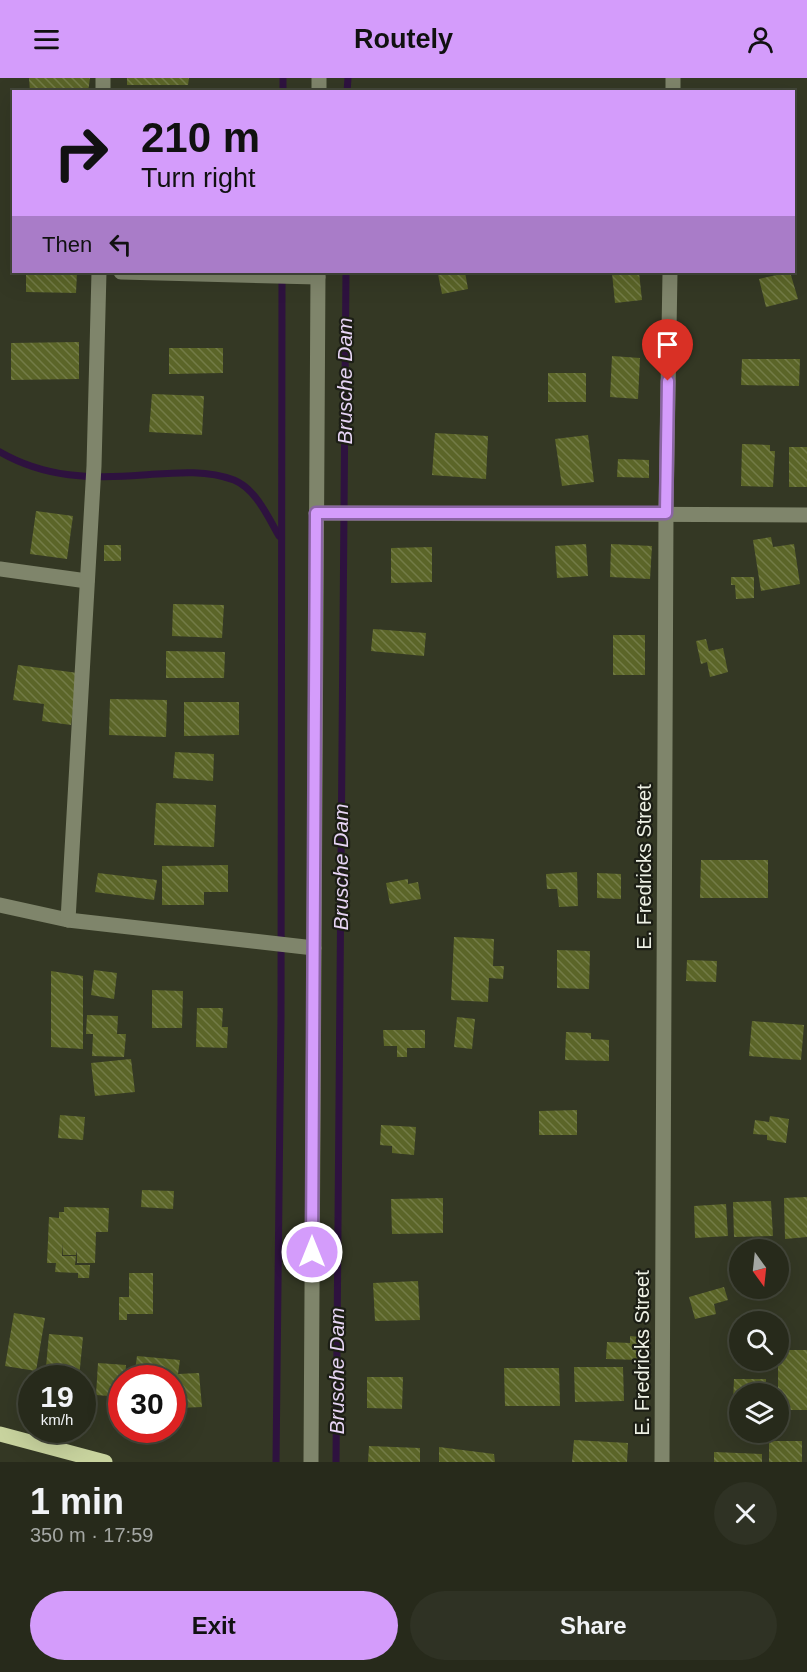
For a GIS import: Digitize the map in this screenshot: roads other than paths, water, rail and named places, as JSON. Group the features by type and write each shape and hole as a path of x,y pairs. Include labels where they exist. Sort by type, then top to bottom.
{"main road":[{"path":"0,1434 105,1462"}],"street":[{"path":"68,920 94,466 99,273"},
{"path":"220,273 318,274 309,948 311,1462"},
{"name":"E. Fredricks Street","path":"662,1462 666,513 670,273"},
{"path":"316,513 807,515"},
{"path":"0,569 87,581"},
{"path":"0,905 68,920 309,948"}],"waterway":[{"path":"283,78 283,90"},
{"name":"Brusche Dam","path":"347,90 348,78"},
{"name":"Brusche Dam","path":"336,1462 346,273"},
{"path":"276,1462 281,1017 282,277"},
{"path":"0,452 34,467 69,475 105,477 188,473 212,474 234,480 249,490 261,504 279,536"}]}
